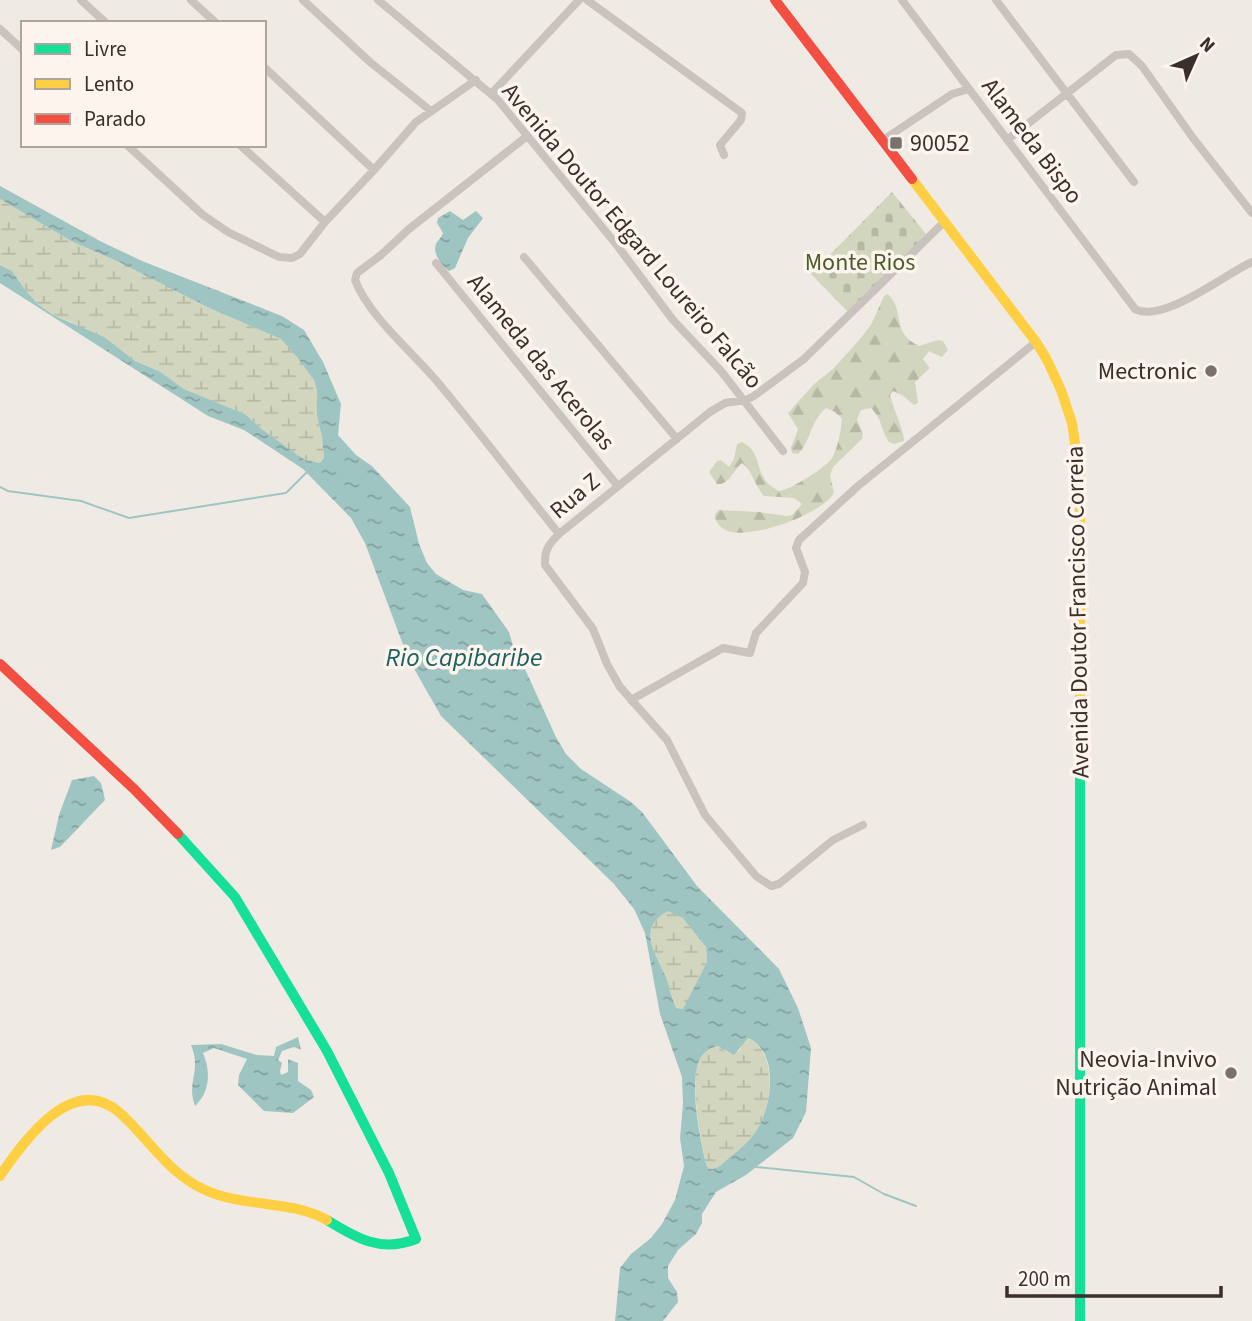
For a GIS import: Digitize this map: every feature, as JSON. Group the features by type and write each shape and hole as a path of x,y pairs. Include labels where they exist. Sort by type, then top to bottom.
{"main road":[{"name":"Avenida Doutor Francisco Correia","path":"775,0 1036,342 1058,379 1076,438 1080,477 1080,1321"},
{"path":"0,664 134,789 235,897 327,1051 389,1172 416,1239 398,1245 366,1242 327,1219 299,1209 215,1194 193,1184 178,1173 120,1113 110,1105 95,1100 79,1101 55,1114 33,1134 0,1176"}],"street":[{"path":"81,0 104,21"},
{"path":"191,0 214,21"},
{"path":"303,0 370,62 430,111"},
{"name":"Avenida Doutor Edgard Loureiro Falcão","path":"378,0 492,93 616,244 673,320 721,371 783,451"},
{"path":"492,93 579,0"},
{"path":"587,0 743,113 741,120 720,145 724,155"},
{"name":"Alameda Bispo","path":"902,0 1133,306 1144,313 1162,309 1196,294 1252,262"},
{"path":"996,0 1134,182"},
{"path":"0,29 21,48"},
{"path":"1007,140 1116,55 1124,53 1134,57 1142,66 1193,138 1252,213"},
{"path":"266,69 374,170"},
{"path":"129,147 204,215 228,232 286,259 300,254 325,222 416,122 476,80"},
{"path":"883,140 952,94 969,89"},
{"path":"526,137 461,185 362,269 355,280 361,293 381,319 464,414 559,534"},
{"path":"242,147 325,222"},
{"name":"Rua Z","path":"631,699 607,664 593,629 545,565 544,554 548,545 692,424 725,402 754,396 804,359 946,221"},
{"path":"524,257 677,439"},
{"name":"Alameda das Acerolas","path":"436,263 617,485"},
{"path":"863,825 833,840 779,884 771,886 765,883 748,867 705,815 667,740 631,699 723,648 750,653 756,633 803,583 805,572 796,548 799,540 858,486 1036,342"}],"green space":[{"name":"Monte Rios","path":"892,192 926,234 848,312 811,274"},
{"path":"0,199 71,241 209,308 281,339 314,380 324,458 320,463 305,460 245,414 184,389 159,371 135,361 39,305 12,271 0,265"},
{"path":"888,294 896,308 904,335 919,346 943,341 948,350 942,357 929,351 923,359 930,368 915,382 918,403 914,405 893,391 890,395 904,441 894,444 889,442 875,412 871,408 861,410 857,419 863,434 862,439 833,467 830,476 834,492 828,500 802,516 767,529 736,533 722,528 715,518 719,510 787,516 792,515 802,504 794,498 764,496 742,463 728,480 721,484 717,484 709,472 717,461 721,460 729,467 737,444 742,442 754,453 765,480 779,491 799,482 829,462 838,444 842,419 826,408 816,420 798,454 792,453 791,448 798,429 788,413 859,340 871,325 884,296"},
{"path":"668,910 683,917 706,947 707,962 684,1009 676,1008 651,941 653,925"},
{"path":"748,1038 764,1053 768,1064 770,1088 765,1112 747,1142 729,1159 710,1169 707,1167 697,1115 695,1086 698,1062 709,1050 719,1046 727,1052 739,1051"}],"water":[{"name":"Rio Capibaribe","path":"0,186 142,261 282,316 304,330 323,362 341,404 338,435 356,455 372,466 410,507 419,544 427,563 436,574 463,590 482,594 509,632 516,656 525,669 566,754 581,769 642,812 697,886 779,969 798,1008 811,1048 806,1112 793,1138 746,1175 716,1192 702,1214 702,1223 696,1234 678,1250 668,1266 668,1278 677,1292 678,1302 663,1321 615,1321 620,1268 662,1224 675,1200 684,1166 680,1138 682,1077 660,1014 645,933 634,909 614,884 441,716 408,658 365,543 351,518 303,469 244,430 208,416 0,283 0,265 12,271 39,305 53,315 104,337 135,361 159,371 184,389 245,414 305,460 320,463 324,458 314,380 281,339 209,308 71,241 0,199","holes":["668,911 683,918 706,947 707,962 683,1009 676,1008 651,943 653,926 658,918","748,1038 757,1044 768,1063 770,1087 765,1111 747,1142 716,1168 710,1169 707,1167 697,1115 695,1087 698,1063 706,1051 718,1046 734,1055"]},
{"path":"450,211 463,220 476,211 483,218 468,238 455,268 449,271 438,259 435,248 443,233 437,223 438,218"},
{"path":"94,776 101,783 105,800 60,847 51,850 59,815 72,780"},
{"path":"298,1037 301,1050 294,1047 282,1051 278,1060 282,1063 281,1075 288,1072 288,1059 298,1063 298,1081 311,1090 314,1097 293,1113 264,1111 238,1085 239,1075 247,1059 214,1048 203,1053 208,1081 204,1094 195,1106 192,1090 195,1062 191,1045 221,1044 257,1055 274,1056 276,1047"}],"waterway":[{"path":"0,487 8,491 81,501 129,518 286,493 306,473"},
{"path":"756,1167 854,1177 884,1194 916,1206"}],"traffic: fast":[{"path":"1080,710 1080,1321"},
{"path":"178,834 235,897 327,1051 389,1173 416,1239 403,1243 380,1244 359,1238 327,1220"}],"traffic: slow":[{"path":"912,179 1036,342 1061,390 1072,423 1080,477 1080,710"},
{"path":"0,1176 22,1145 51,1116 68,1105 85,1100 102,1102 120,1113 179,1174 203,1189 233,1199 297,1209 327,1220"}],"traffic: jam":[{"path":"775,0 912,179"},
{"path":"0,664 134,789 178,834"}],"place":[{"name":"90052","path":"896,143"},
{"name":"Mectronic","path":"1211,371"},
{"name":"Neovia-Invivo Nutrição Animal","path":"1231,1073"}]}
